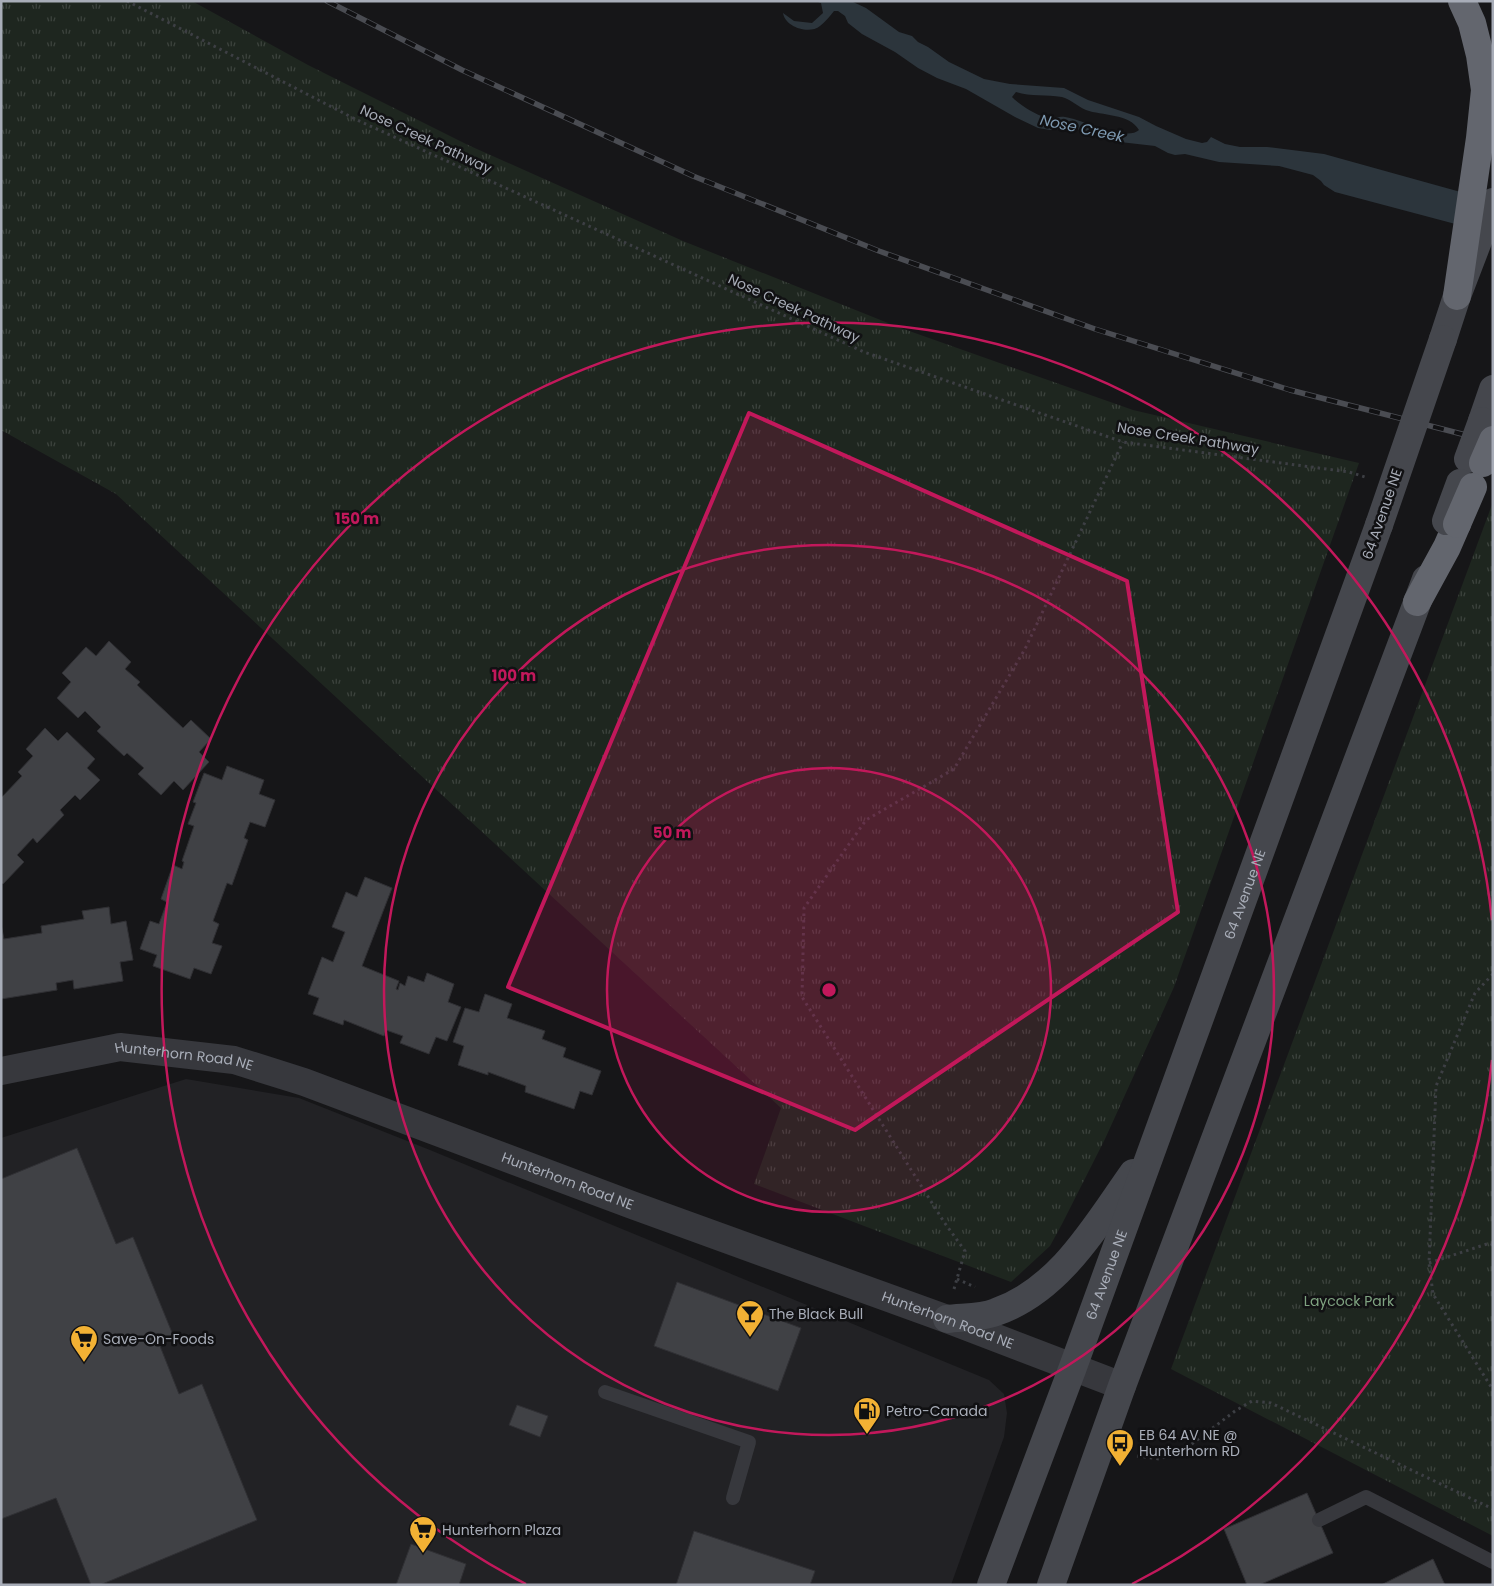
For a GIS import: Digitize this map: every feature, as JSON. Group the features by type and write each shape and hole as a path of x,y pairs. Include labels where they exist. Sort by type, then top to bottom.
{"highway":[{"path":"1457,296 1480,138 1485,90 1474,31 1462,1"},
{"path":"1417,602 1447,547 1452,522 1476,459"}],"main road":[{"name":"64 Avenue NE","path":"991,1585 1379,525 1457,296 1493,202"},
{"path":"1476,459 1493,390"},
{"path":"1051,1585 1122,1386 1417,602"},
{"path":"945,1318 995,1313 1017,1302 1054,1277 1086,1239 1153,1145"}],"street":[{"name":"Hunterhorn Road NE","path":"1,1071 120,1048 234,1060 304,1082 632,1205 945,1318 1122,1386"}],"lane":[{"path":"605,1392 749,1442 733,1498"},
{"path":"1319,1520 1366,1497 1493,1562"}],"path":[{"name":"Nose Creek Pathway","path":"127,1 355,119 864,352 1123,442 1349,472 1368,478"},
{"path":"945,1318 965,1251 944,1222 802,997 804,908 866,820 954,769 1025,649 1123,442"},
{"path":"1493,974 1475,993 1436,1086 1429,1263 1433,1294 1493,1390"},
{"path":"1429,1263 1493,1244"},
{"path":"1137,1456 1160,1459 1184,1450 1235,1411 1252,1402 1271,1403 1493,1508"}],"highlighted area":[{"path":"749,413 1127,581 1178,912 855,1130 508,987"}],"shaded area":[{"name":"Hunterhorn Plaza","path":"186,1079 299,1098 989,1380 1004,1394 1007,1413 1004,1437 951,1585 1,1585 1,1138"}],"green space":[{"path":"1,1 192,1 308,65 468,145 683,241 898,327 1133,410 1359,463 1174,987 1105,1139 1050,1246 1011,1282 754,1184 781,1108 116,494 1,430"},
{"name":"Laycock Park","path":"1493,502 1493,1536 1171,1369"}],"water":[{"name":"Nose Creek","path":"815,1 851,1 866,8 899,32 912,36 949,62 984,79 1010,84 1064,88 1088,100 1139,117 1186,139 1202,143 1207,142 1211,137 1225,144 1240,147 1267,147 1324,154 1493,201 1493,234 1335,192 1313,175 1279,166 1219,162 1185,154 1175,155 1155,146 1120,142 1077,129 1050,130 1038,128 966,89 937,78 918,68 895,52 862,34 848,23 845,16 838,11 834,11 820,26 810,30 793,26 788,22 783,13 794,21 812,23 823,13 821,3","holes":["1016,92 1062,97 1086,110 1122,118 1135,125 1139,130 1133,133 1114,132 1065,117 1045,117 1027,109 1012,97"]}],"building":[{"path":"109,641 131,662 125,669 140,682 137,685 183,728 191,720 211,739 199,752 209,762 183,790 174,781 161,795 138,774 144,768 127,753 124,756 97,731 101,727 85,711 78,718 57,698 71,682 62,673 86,647 96,656"},
{"path":"45,728 58,741 67,732 95,759 87,768 100,780 80,800 75,795 60,810 64,815 37,843 33,838 17,855 24,862 3,884 1,882 1,798 22,776 18,772 33,756 26,749"},
{"path":"227,766 264,780 259,794 275,800 265,827 250,822 244,838 248,840 232,885 227,883 213,921 219,924 212,943 222,946 211,974 194,968 190,979 153,966 157,955 140,949 150,921 159,924 167,902 161,899 173,865 182,869 184,862 182,861 194,826 188,824 196,803 193,802 204,773 222,780"},
{"path":"365,877 392,888 362,966 399,981 396,989 398,990 400,983 405,986 408,976 424,982 427,973 454,984 448,1002 461,1007 447,1041 436,1037 429,1054 400,1043 403,1036 386,1030 384,1036 344,1020 343,1025 313,1014 319,998 308,994 322,957 333,962 345,932 332,927 346,892 357,897"},
{"path":"109,907 111,924 126,921 133,960 120,962 123,981 74,989 73,980 56,983 57,990 1,999 1,924 4,939 42,933 41,926 84,919 82,911"},
{"path":"485,994 512,1004 507,1018 545,1031 542,1039 566,1048 563,1057 601,1071 592,1095 580,1091 574,1109 525,1092 526,1086 488,1072 488,1075 458,1065 464,1046 453,1042 465,1008 479,1012"},
{"name":"Save-On-Foods","path":"77,1148 116,1244 133,1237 173,1335 158,1341 179,1394 202,1384 257,1520 100,1585 91,1585 56,1498 1,1519 1,1179"},
{"path":"677,1282 801,1328 778,1391 654,1346"},
{"path":"517,1405 548,1416 540,1437 509,1425"},
{"path":"1307,1493 1333,1553 1259,1585 1247,1585 1224,1529"},
{"path":"694,1531 815,1571 810,1585 676,1585"},
{"name":"Hunterhorn Plaza","path":"411,1544 466,1564 459,1585 396,1585"},
{"path":"1433,1559 1445,1585 1381,1585"}],"railway":[{"path":"327,1 462,70 693,176 879,251 1095,329 1290,390 1493,442"}],"place":[{"name":"The Black Bull","path":"750,1338"},
{"name":"Save-On-Foods","path":"84,1363"},
{"name":"Petro-Canada","path":"867,1435"},
{"name":"EB 64 AV NE @ Hunterhorn RD","path":"1120,1467"},
{"name":"Hunterhorn Plaza","path":"423,1554"}]}
